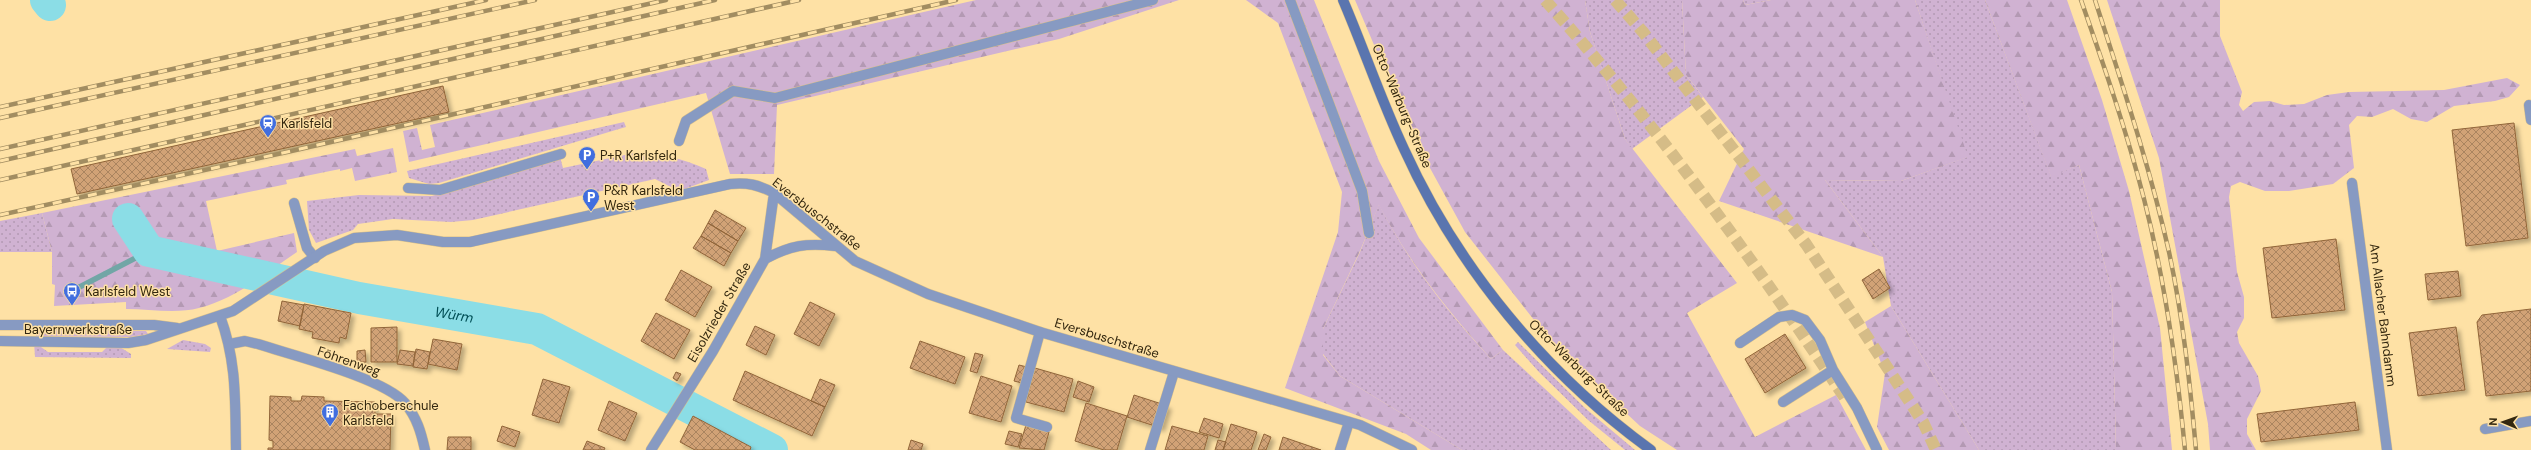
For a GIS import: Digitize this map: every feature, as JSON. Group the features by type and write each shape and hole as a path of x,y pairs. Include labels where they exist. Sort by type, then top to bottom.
{"main road":[{"name":"Otto-Warburg-Straße","path":"1343,0 1404,148 1440,219 1480,281 1526,337 1574,385 1628,433 1651,450"}],"street":[{"path":"679,141 686,122 733,91 775,98 1153,0"},
{"path":"1290,0 1362,191 1369,233"},
{"path":"2529,105 2531,120"},
{"path":"408,188 440,190 560,154"},
{"name":"Eversbuschstraße","path":"311,260 333,246 354,238 397,235 443,242 470,242 739,183 753,184 774,193 835,246 863,266 928,294 1040,332 1368,428 1412,450"},
{"name":"Am Allacher Bahndamm","path":"2352,183 2388,450"},
{"name":"Eisolzrieder Straße","path":"651,450 694,382 765,258 774,193"},
{"path":"294,204 311,260"},
{"name":"Eisolzrieder Straße","path":"765,258 785,248 811,243 835,246"},
{"name":"Bayernwerkstraße","path":"0,341 137,342 177,328 220,316 262,294 311,260"},
{"path":"1740,343 1779,317 1792,315 1805,320 1820,340 1832,370 1857,408 1877,450"},
{"path":"220,316 230,344 235,381 236,450"},
{"name":"Bayernwerkstraße","path":"0,325 154,325 177,328"},
{"path":"1040,332 1016,418 1047,427"},
{"name":"Föhrenweg","path":"230,344 245,341 258,344 379,384 404,402 408,407 419,424 425,450"},
{"path":"1783,402 1832,370"},
{"path":"1150,450 1174,372"},
{"path":"2485,429 2531,421"},
{"path":"1340,450 1349,422"}],"green space":[{"path":"976,0 1179,0 1059,39 777,105 774,174 730,174 706,93 409,162 403,131 417,128 422,150 435,147 430,125"},
{"path":"1246,0 1314,0 1379,161 1419,238 1503,350 1491,359 1475,341 1416,267 1379,205 1360,251 1323,329 1323,355 1340,376 1462,450 1431,450 1406,434 1285,388 1338,232 1342,192 1278,23"},
{"path":"1355,0 1585,0 1590,32 1625,139 1737,283 1687,313 1755,437 1836,395 1866,450 1677,450 1640,426 1556,348 1465,232 1413,137"},
{"path":"1585,0 1682,0 1686,75 1703,97 1632,149 1625,139 1590,32"},
{"path":"1682,0 1743,0 1745,5 1771,0 1915,0 1968,157 1901,181 1825,180 1883,257 1719,201 1744,149 1686,75"},
{"path":"1743,0 1771,0 1745,5"},
{"path":"1915,0 1985,0 2051,176 2079,165 2112,292 2116,450 1979,450 1891,306 1883,257 1825,180 1901,181 1967,157"},
{"path":"1985,0 2067,0 2102,100 2129,191 2160,328 2172,450 2116,450 2112,292 2079,165 2051,177"},
{"path":"2107,0 2220,0 2220,36 2242,92 2239,105 2243,111 2254,102 2270,101 2284,105 2304,104 2327,95 2349,92 2444,90 2507,78 2520,85 2509,97 2495,101 2454,106 2427,122 2411,119 2393,109 2372,117 2357,116 2349,125 2354,168 2333,184 2289,191 2265,191 2240,182 2231,186 2229,197 2237,272 2244,297 2244,318 2237,332 2239,343 2258,376 2261,391 2247,419 2247,434 2256,450 2210,450 2208,424 2159,158"},
{"path":"624,122 626,127 439,183 429,184 409,178 407,171"},
{"path":"393,148 397,172 355,181 352,168 340,171 340,169 286,180 287,184 206,201 217,251 294,233 297,252 238,292 212,304 182,311 126,309 126,302 54,306 55,285 52,284 52,252 42,213 355,149 357,156"},
{"path":"634,153 653,154 680,159 706,169 709,180 679,191 655,179 473,220 451,222 393,219 358,224 353,230 316,243 309,230 307,201 359,195 432,196 560,157 563,168"},
{"path":"1379,204 1403,247 1429,286 1491,359 1503,350 1611,450 1462,450 1340,376 1323,354 1323,329 1360,252"},
{"path":"42,213 52,252 0,252 0,221"},
{"path":"1891,306 1979,450 1889,450 1877,427 1885,373 1865,322"},
{"path":"37,330 146,331 148,334 131,337 36,336"},
{"path":"183,340 205,344 211,348 210,352 167,349"},
{"path":"34,342 48,352 102,352 112,342 131,354 131,358 35,357"},
{"path":"1518,342 1585,408 1635,450 1625,450 1588,420 1539,372 1515,345"}],"building":[{"path":"443,86 449,112 77,194 71,169"},
{"path":"2514,123 2528,238 2466,246 2452,130"},
{"path":"715,210 746,228 738,241 708,223"},
{"path":"708,223 738,241 731,253 701,236"},
{"path":"701,236 731,253 724,266 693,248"},
{"path":"2336,239 2345,310 2272,318 2263,248"},
{"path":"1879,269 1890,288 1873,299 1862,280"},
{"path":"681,270 712,287 695,317 665,300"},
{"path":"2458,271 2461,296 2428,300 2425,274"},
{"path":"282,301 304,305 300,326 278,321"},
{"path":"810,302 835,314 819,346 794,334"},
{"path":"304,304 351,313 346,339 340,337 339,343 312,338 313,332 299,329"},
{"path":"2531,309 2531,391 2486,396 2477,322 2482,315"},
{"path":"656,313 690,330 674,359 641,341"},
{"path":"755,326 775,335 766,355 746,345"},
{"path":"397,327 397,362 371,362 371,328"},
{"path":"2456,327 2465,390 2418,396 2409,333"},
{"path":"1785,334 1806,368 1765,393 1745,359"},
{"path":"433,339 462,344 457,370 428,364"},
{"path":"920,341 965,357 955,384 910,368"},
{"path":"416,349 430,352 427,369 413,367"},
{"path":"365,350 366,362 357,362 357,351"},
{"path":"400,350 415,352 413,366 397,364"},
{"path":"975,353 983,355 977,373 970,371"},
{"path":"1019,365 1027,367 1022,383 1014,381"},
{"path":"1035,368 1073,379 1064,412 1026,402"},
{"path":"745,371 825,407 812,436 733,400"},
{"path":"676,372 681,374 677,381 673,378"},
{"path":"981,376 1012,386 1001,422 969,413"},
{"path":"543,379 570,387 559,423 532,415"},
{"path":"820,379 835,385 825,407 811,401"},
{"path":"1078,381 1094,387 1089,402 1073,397"},
{"path":"1134,395 1168,406 1161,428 1127,417"},
{"name":"Fachoberschule Karlsfeld","path":"270,396 291,397 291,401 301,401 302,396 324,397 324,401 375,402 375,414 391,414 390,450 268,450 268,448 273,448 273,441 269,440"},
{"path":"609,401 637,413 625,441 598,430"},
{"path":"2355,402 2359,430 2261,442 2257,414"},
{"path":"1086,403 1127,416 1117,450 1104,450 1075,441"},
{"path":"693,416 751,447 750,450 695,450 680,442"},
{"path":"1204,418 1223,424 1219,438 1199,432"},
{"path":"1231,424 1257,432 1251,450 1223,450"},
{"path":"1026,425 1049,432 1044,450 1019,448"},
{"path":"502,426 520,432 515,447 497,441"},
{"path":"1172,426 1208,436 1204,450 1165,450"},
{"path":"1009,431 1022,434 1018,447 1005,444"},
{"path":"1264,434 1271,437 1266,450 1258,450"},
{"path":"448,437 471,437 471,450 447,450"},
{"path":"1283,437 1321,450 1279,450"},
{"path":"911,440 923,444 921,450 908,450"},
{"path":"1218,440 1226,442 1223,450 1215,450"},
{"path":"587,441 605,448 604,450 583,450"}],"waterway":[{"name":"Würm","path":"46,0 50,5"},
{"name":"Würm","path":"128,219 149,251 359,298 537,329 772,450"},
{"path":"68,293 149,251"}],"tunnel":[{"path":"1545,0 1586,47 1666,145 1704,195 1777,297 1847,401"},
{"path":"1615,0 1643,32 1806,244 1923,422 1936,450"}],"railway":[{"path":"0,107 486,0"},
{"path":"0,118 535,0"},
{"path":"0,149 666,0"},
{"path":"0,161 715,0"},
{"path":"0,180 799,0"},
{"path":"0,215 287,152 956,0"},
{"path":"2081,0 2123,124 2144,199 2164,292 2178,387 2185,450"},
{"path":"2095,0 2144,157 2169,252 2186,351 2196,450"}],"place":[{"name":"Karlsfeld","path":"268,138"},
{"name":"P+R Karlsfeld","path":"587,170"},
{"name":"P&R Karlsfeld West","path":"591,212"},
{"name":"Karlsfeld West","path":"72,306"},
{"name":"Fachoberschule Karlsfeld","path":"330,427"}]}
